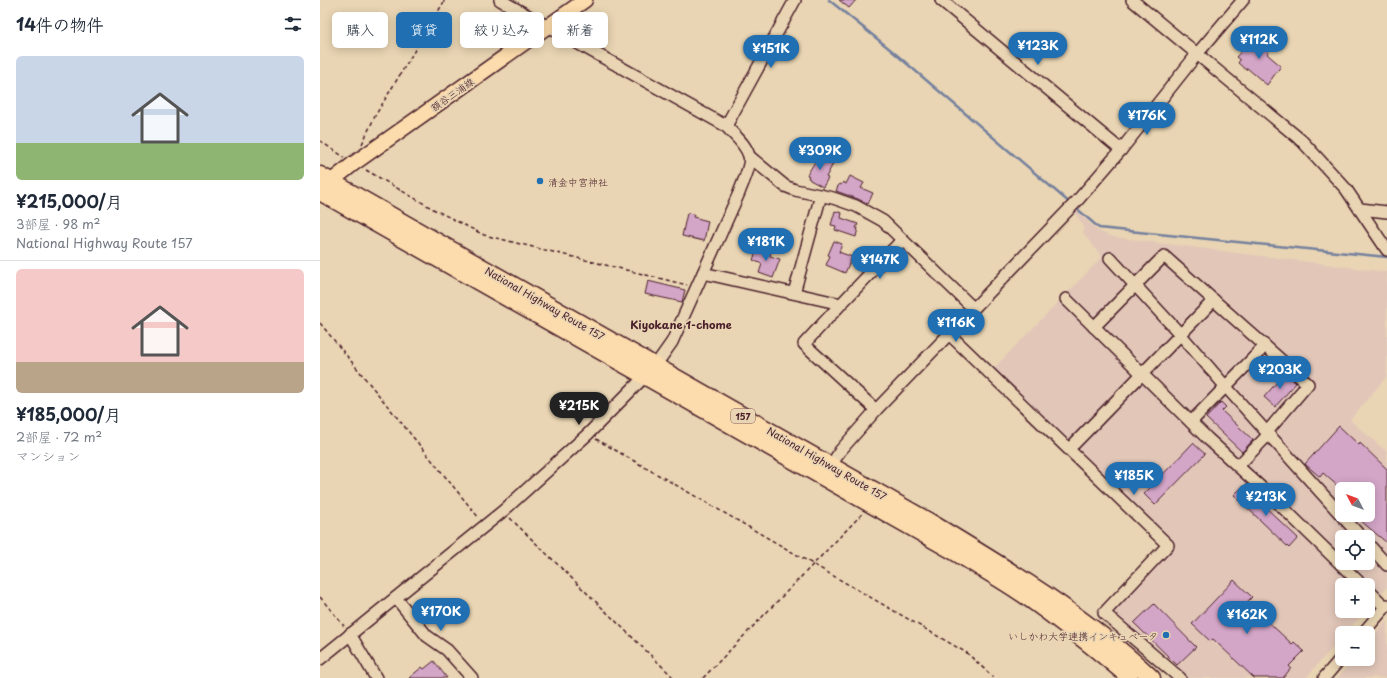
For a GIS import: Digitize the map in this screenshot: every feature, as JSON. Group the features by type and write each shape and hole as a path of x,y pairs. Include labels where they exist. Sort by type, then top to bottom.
{"highway":[{"name":"National Highway Route 157","path":"323,185 650,371 871,505 953,551 1022,594 1079,636 1130,678"},
{"name":"National Highway Route 157","path":"650,371 831,466 930,522 1027,582 1070,611 1138,664 1152,678"}],"main road":[{"name":"額谷三浦線","path":"323,185 548,28 579,2"}],"street":[{"path":"500,0 726,126 741,141 750,157 785,186 856,206 882,221 973,308"},
{"path":"726,126 795,0"},
{"path":"941,0 1121,150"},
{"path":"1132,0 1302,140 1346,189 1387,250"},
{"path":"831,466 840,451 876,410 1077,201 1121,150 1197,54 1243,0"},
{"path":"320,659 503,511 588,434 650,371 672,342 739,193 750,157"},
{"path":"794,293 821,195"},
{"path":"1360,209 1387,212"},
{"path":"876,410 804,344 902,240"},
{"path":"1094,327 1164,256 1308,384 1268,433 1238,466"},
{"path":"1110,258 1181,335 1355,530"},
{"path":"703,273 841,304"},
{"path":"1066,299 1191,422 1275,500 1355,578"},
{"path":"1074,444 1214,300"},
{"path":"949,334 1168,545 1104,613 1180,678"},
{"path":"1191,422 1265,346"},
{"path":"1375,552 1387,565"},
{"path":"1369,626 1386,606 1375,596"},
{"path":"396,598 427,636 447,650 472,678"},
{"path":"350,634 376,678"},
{"path":"1324,678 1335,665"}],"path":[{"path":"353,164 375,116 445,0"},
{"path":"320,142 353,164 484,235 696,287"},
{"path":"320,323 486,525"},
{"path":"588,434 967,653 994,678"},
{"path":"702,678 871,505"},
{"path":"503,511 674,678"},
{"path":"320,597 350,634"}],"shaded area":[{"path":"1076,210 1098,231 1114,237 1387,272 1387,376 1350,420 1387,452 1387,587 1375,600 1375,578 1335,578 1335,618 1359,618 1352,626 1335,626 1335,645 1306,678 1170,678 1129,640 1101,619 1170,550 991,371 1102,257 1083,233 1083,225 1074,212"},
{"path":"1387,620 1387,678 1337,678 1348,666 1375,666 1375,634"}],"building":[{"path":"839,0 856,0 849,8"},
{"path":"1257,34 1271,47 1267,54 1281,66 1267,85 1247,68 1246,70 1238,63 1240,60 1236,57"},
{"path":"819,155 830,160 829,162 833,164 826,177 828,178 823,187 810,180 808,178 809,176 807,175"},
{"path":"850,176 864,183 861,188 873,193 868,204 836,191 839,184 841,185 843,182 846,184"},
{"path":"835,211 842,213 841,218 858,224 856,228 858,228 856,237 835,230 836,226 831,225"},
{"path":"687,213 694,214 693,217 708,221 704,241 682,236"},
{"path":"834,241 842,244 839,252 852,257 845,273 826,265 830,256 828,255"},
{"path":"758,246 771,251 770,256 780,259 773,278 759,273 762,264 753,260"},
{"path":"859,252 866,256 861,268 854,264"},
{"path":"648,281 685,290 682,302 645,294"},
{"path":"1285,373 1296,383 1275,407 1264,397"},
{"path":"1221,402 1226,407 1222,411 1253,440 1242,452 1206,418"},
{"path":"1339,426 1359,445 1360,443 1387,469 1387,543 1375,533 1375,530 1372,530 1362,522 1375,522 1375,482 1335,482 1335,484 1323,473 1320,477 1305,464"},
{"path":"1193,443 1205,454 1155,505 1144,494"},
{"path":"1243,486 1298,538 1289,548 1234,495"},
{"path":"1234,580 1252,597 1247,602 1292,644 1294,642 1304,651 1289,666 1291,668 1283,678 1254,678 1213,639 1210,641 1192,624"},
{"name":"いしかわ大学連携インキュベータ","path":"1154,604 1196,647 1177,665 1134,623"},
{"path":"434,661 447,678 409,678 422,667 424,669"}],"waterway":[{"path":"829,0 891,50 1071,204"},
{"path":"1075,207 1099,228 1387,257"}],"place":[{"name":"清金中宮神社","path":"540,181"},
{"name":"いしかわ大学連携インキュベータ","path":"1166,635"}],"district":[{"name":"Kiyokane 1-chome","path":"681,324"}]}
